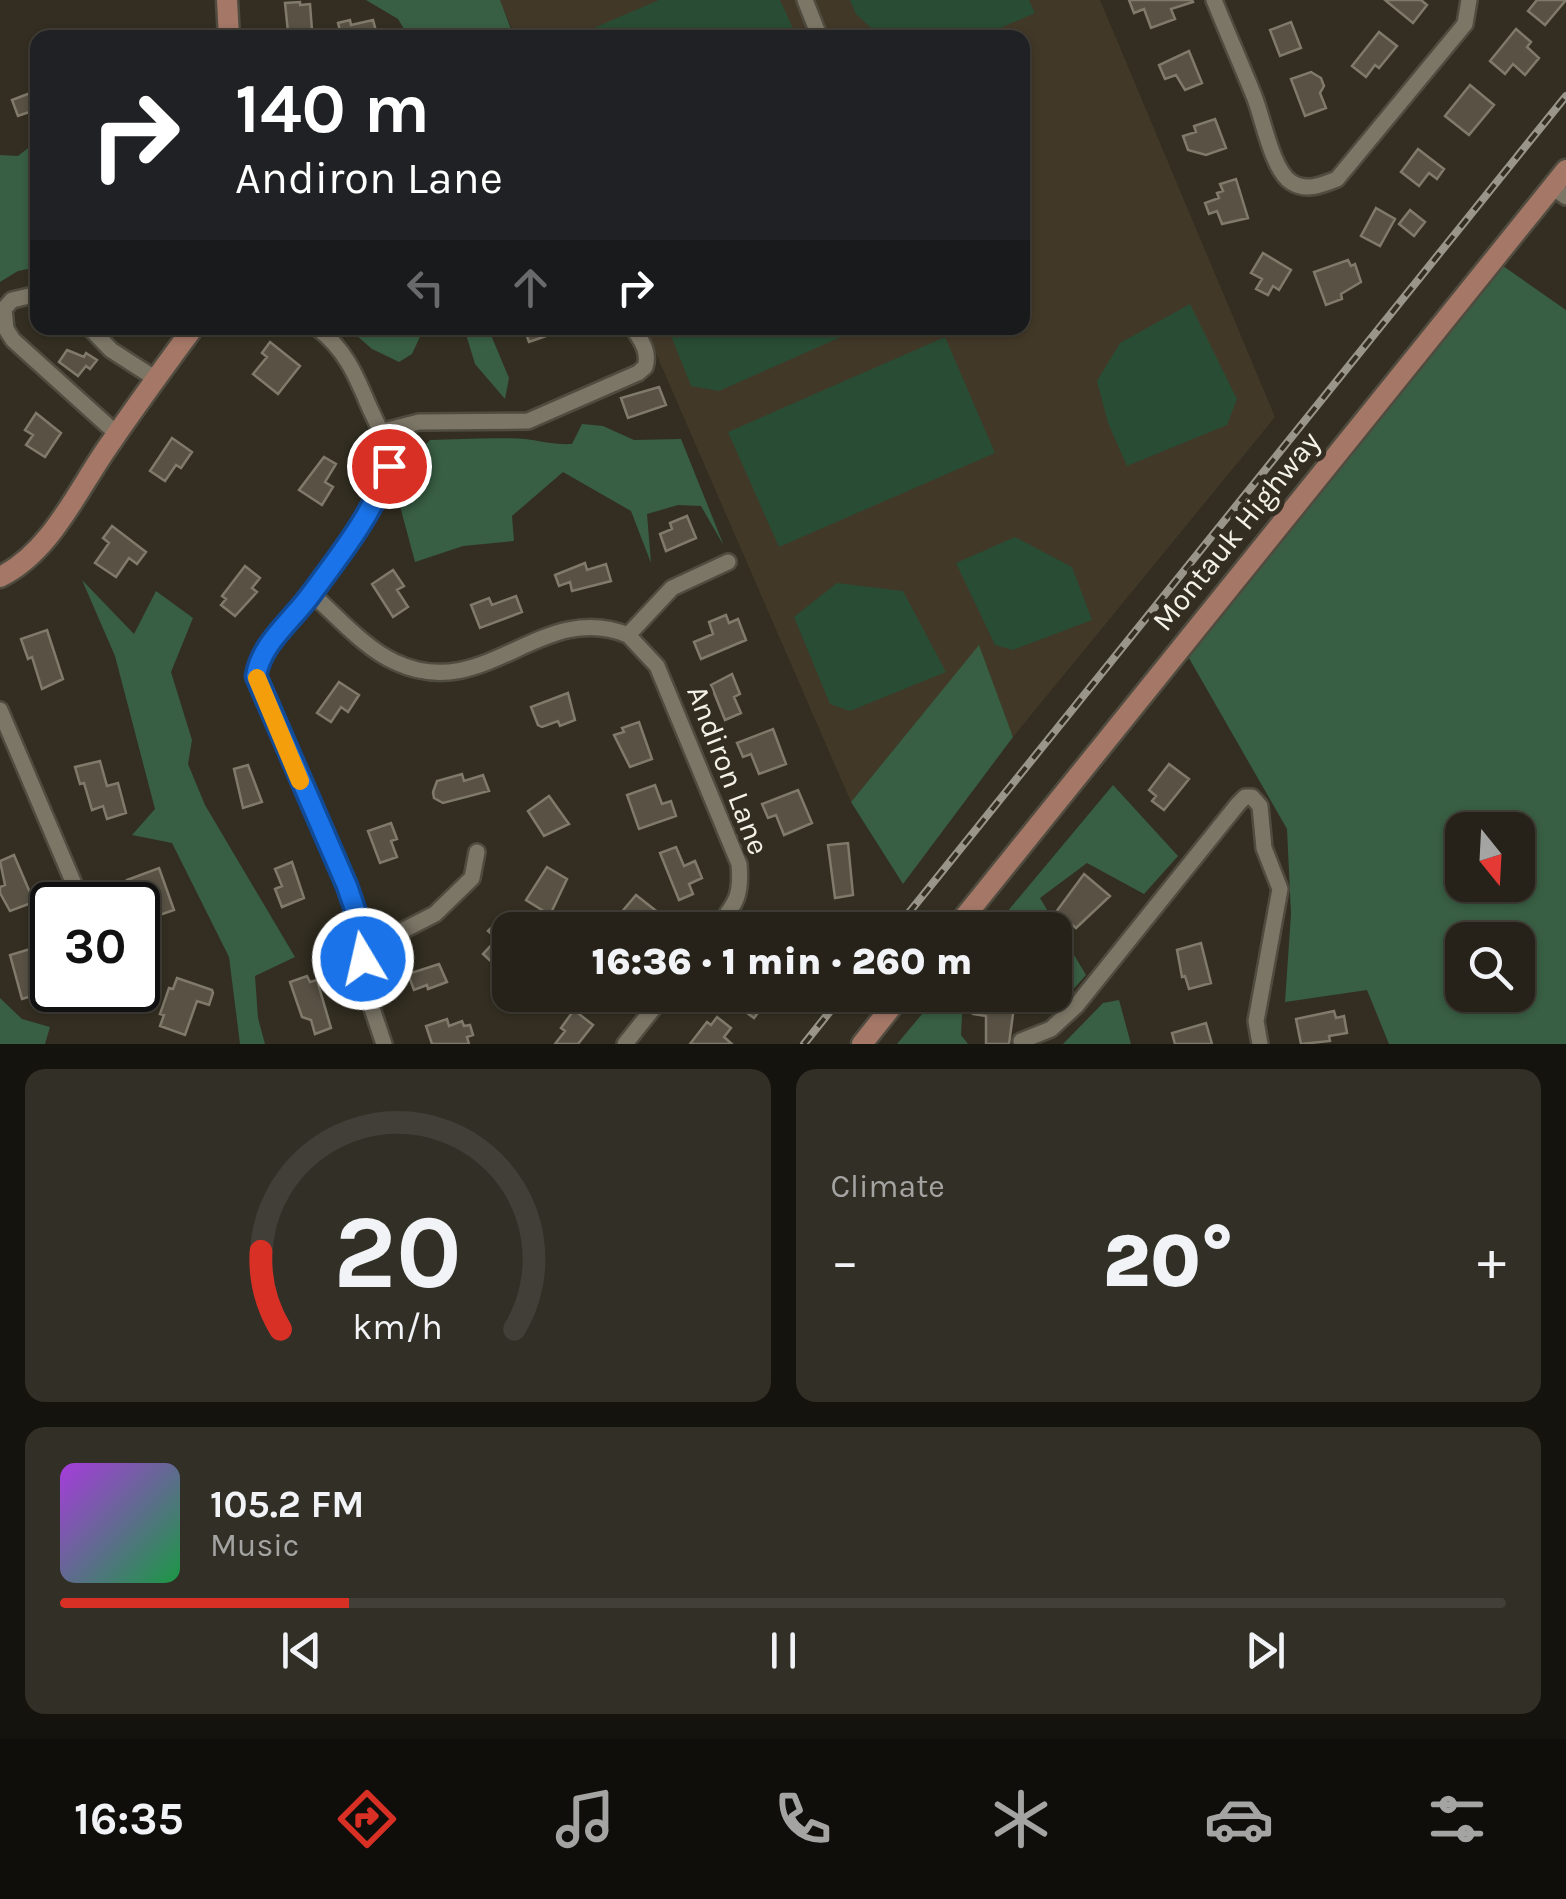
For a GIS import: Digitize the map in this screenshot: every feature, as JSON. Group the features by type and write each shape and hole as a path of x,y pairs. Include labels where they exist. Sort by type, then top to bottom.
{"main road":[{"path":"227,0 229,30"},
{"name":"Montauk Highway","path":"969,912 1561,185"},
{"path":"0,576 12,571 50,533 188,335"},
{"path":"862,1044 888,1012"}],"street":[{"path":"804,0 817,30"},
{"path":"1214,0 1288,181 1301,187 1318,187 1336,180 1464,24 1470,0"},
{"path":"30,296 12,300 4,309 6,329 116,434"},
{"path":"97,335 111,350 156,379"},
{"path":"326,335 352,365 380,432 389,466 382,488 312,594 259,658 256,676 347,886 364,936 363,982 384,1044"},
{"path":"380,432 419,422 528,421 553,412 646,367 645,347 637,335"},
{"path":"312,594 393,662 428,673 476,668 555,632 583,626 606,626 628,635 672,588 728,562"},
{"name":"Andiron Lane","path":"628,635 657,666 739,864 738,901 729,912"},
{"path":"0,710 73,882"},
{"path":"1021,1041 1051,1029 1076,1006 1245,797 1252,797 1260,806 1264,848 1280,889 1256,1021 1260,1044"},
{"path":"364,936 396,934 435,914 472,878 477,852"},
{"path":"625,1044 650,1012"}],"shaded area":[{"path":"499,0 1100,0 1275,417 1013,737 979,646 851,802 648,335 1030,335 1030,30 513,30"}],"green space":[{"path":"366,0 500,0 511,30 405,30 398,19"},
{"path":"659,0 780,0 794,30 589,30"},
{"path":"850,0 1029,0 1035,13 995,30 873,30 856,14"},
{"path":"30,147 30,268 0,282 0,155 18,156"},
{"path":"1493,259 1566,310 1566,1044 1389,1044 1367,990 1285,1002 1291,914 1287,829 1182,646"},
{"path":"1190,304 1237,399 1227,425 1127,466 1108,423 1097,381 1120,343"},
{"path":"356,335 421,335 412,354 399,362 372,349"},
{"path":"466,335 491,335 509,378 505,399 475,364"},
{"path":"671,335 845,335 719,391 691,386"},
{"path":"945,337 995,453 779,547 728,432"},
{"path":"582,424 603,426 634,440 681,439 724,546 701,506 678,505 647,514 651,563 631,511 563,472 512,516 514,541 463,546 415,562 400,506 416,454 430,440 513,438 572,444"},
{"path":"1015,537 1072,567 1092,620 1013,650 995,645 956,563"},
{"path":"82,580 134,634 156,591 193,618 171,672 192,740 188,764 205,805 295,957 255,976 258,1018 265,1044 240,1044 229,957 172,843 132,835 155,809 115,656"},
{"path":"837,583 903,591 946,672 850,711 830,704 794,617"},
{"path":"979,645 1013,737 903,884 851,802"},
{"path":"1113,785 1178,856 1144,894 1087,863 1040,898 1048,912 1007,912"},
{"path":"1072,952 1086,975 1072,991"},
{"path":"0,998 22,1019 50,1027 45,1044 0,1044"},
{"path":"1119,1000 1131,1044 1063,1044 1103,1003"},
{"path":"924,1012 962,1012 961,1035 968,1044 897,1044"}],"building":[{"path":"1129,0 1193,2 1171,9 1175,19 1151,28 1144,9 1134,13"},
{"path":"1385,0 1421,0 1427,5 1413,23"},
{"path":"1537,0 1566,0 1545,25 1528,11"},
{"path":"285,3 310,4 312,30 288,30"},
{"path":"350,20 351,25 373,20 376,30 340,30 338,23"},
{"path":"1291,22 1301,48 1280,56 1270,30"},
{"path":"1516,29 1531,42 1527,47 1539,58 1525,75 1513,64 1505,74 1490,61"},
{"path":"1379,32 1397,46 1366,77 1352,66"},
{"path":"1189,51 1202,83 1185,90 1176,75 1165,79 1159,65"},
{"path":"1311,72 1321,78 1324,86 1320,93 1326,108 1305,116 1291,79"},
{"path":"1470,85 1494,105 1469,135 1445,116"},
{"path":"30,93 30,112 18,116 12,100"},
{"path":"1215,119 1226,148 1206,155 1188,150 1183,136 1196,132 1194,126"},
{"path":"1418,149 1444,169 1437,179 1429,173 1419,186 1401,172"},
{"path":"1236,179 1248,218 1222,224 1217,211 1209,214 1205,203 1219,198 1217,193 1223,191 1220,184"},
{"path":"1376,208 1395,219 1380,246 1361,236"},
{"path":"1410,210 1425,222 1414,236 1399,224"},
{"path":"1263,253 1291,270 1279,290 1273,286 1268,295 1256,289 1262,279 1251,273"},
{"path":"1348,260 1351,266 1355,264 1361,282 1341,294 1342,299 1326,305 1314,272"},
{"path":"526,335 549,335 529,342"},
{"path":"270,342 300,366 278,394 253,374 267,357 262,353"},
{"path":"67,350 84,357 86,353 97,360 78,376 59,362"},
{"path":"659,387 666,405 628,418 621,398"},
{"path":"36,413 61,433 45,457 26,445 33,435 25,430"},
{"path":"172,438 192,452 165,481 150,471"},
{"path":"324,457 336,464 325,482 333,487 322,505 299,490"},
{"path":"687,516 696,538 666,551 660,534 672,529 670,523"},
{"path":"112,526 146,552 137,564 129,558 116,577 95,563 109,543 103,538"},
{"path":"585,563 587,570 606,564 611,581 572,591 570,582 559,586 555,575"},
{"path":"245,566 260,578 252,588 257,592 235,616 221,605 226,599 222,596"},
{"path":"393,570 404,586 397,590 408,607 393,617 372,584"},
{"path":"516,596 522,612 480,628 471,605 489,598 492,605"},
{"path":"726,615 729,623 738,619 746,640 701,659 694,642 713,634 709,622"},
{"path":"47,630 63,679 42,689 32,657 28,659 21,639"},
{"path":"732,674 740,694 734,697 741,713 725,720 711,685"},
{"path":"339,682 359,695 348,712 341,707 331,722 317,713"},
{"path":"568,693 575,720 560,726 558,721 538,725 531,707"},
{"path":"639,722 652,759 630,767 614,735"},
{"path":"773,729 786,764 759,774 751,754 743,757 737,743"},
{"path":"100,761 107,786 118,783 126,813 107,819 103,806 92,810 75,767"},
{"path":"1169,764 1189,779 1164,810 1152,801 1156,796 1149,790"},
{"path":"248,765 262,802 243,808 234,769"},
{"path":"462,774 464,781 483,775 489,791 443,803 434,798 437,781"},
{"path":"655,785 662,804 671,801 676,816 639,829 627,795"},
{"path":"798,790 812,823 784,835 776,815 768,818 762,804"},
{"path":"549,796 569,824 544,836 528,811"},
{"path":"391,823 397,839 391,841 397,857 380,863 368,831"},
{"path":"848,843 853,895 835,898 828,845"},
{"path":"676,847 684,866 695,861 702,878 689,884 693,894 679,900 660,853"},
{"path":"14,855 30,893 30,904 10,911 0,893 0,887 5,885 0,861"},
{"path":"292,862 304,898 282,907 275,889 282,886 275,869"},
{"path":"547,867 567,879 551,912 526,900"},
{"path":"159,868 174,910 160,915 160,882 127,880"},
{"path":"1084,874 1110,896 1076,928 1072,925 1072,912 1056,912"},
{"path":"636,895 658,912 622,912"},
{"path":"1201,943 1211,983 1189,989 1185,976 1182,977 1177,950"},
{"path":"492,944 492,962 483,954"},
{"path":"30,949 30,997 22,999 10,955"},
{"path":"439,964 447,982 414,990 408,974"},
{"path":"307,976 310,982 317,980 331,1028 315,1034 311,1020 302,1017 290,982"},
{"path":"177,978 213,993 209,1005 197,1001 185,1035 160,1026 169,988 173,989"},
{"path":"1334,1011 1336,1018 1344,1016 1347,1033 1329,1036 1330,1041 1301,1044 1296,1019"},
{"path":"573,1012 593,1025 578,1044 555,1044 565,1031 561,1028"},
{"path":"1013,1012 1009,1044 986,1044 986,1016 973,1014"},
{"path":"717,1017 731,1028 724,1037 732,1044 690,1044 707,1022 711,1025"},
{"path":"447,1019 449,1026 462,1021 464,1026 470,1025 473,1035 467,1037 469,1044 432,1044 426,1026"},
{"path":"1206,1023 1212,1044 1175,1044 1172,1033"}],"railway":[{"path":"909,912 1566,96"},
{"path":"804,1044 829,1012"}],"slow traffic":[{"path":"257,678 300,781"}],"route":[{"path":"363,959 364,936 347,886 256,676 259,658 312,594 382,488 389,466"}]}
